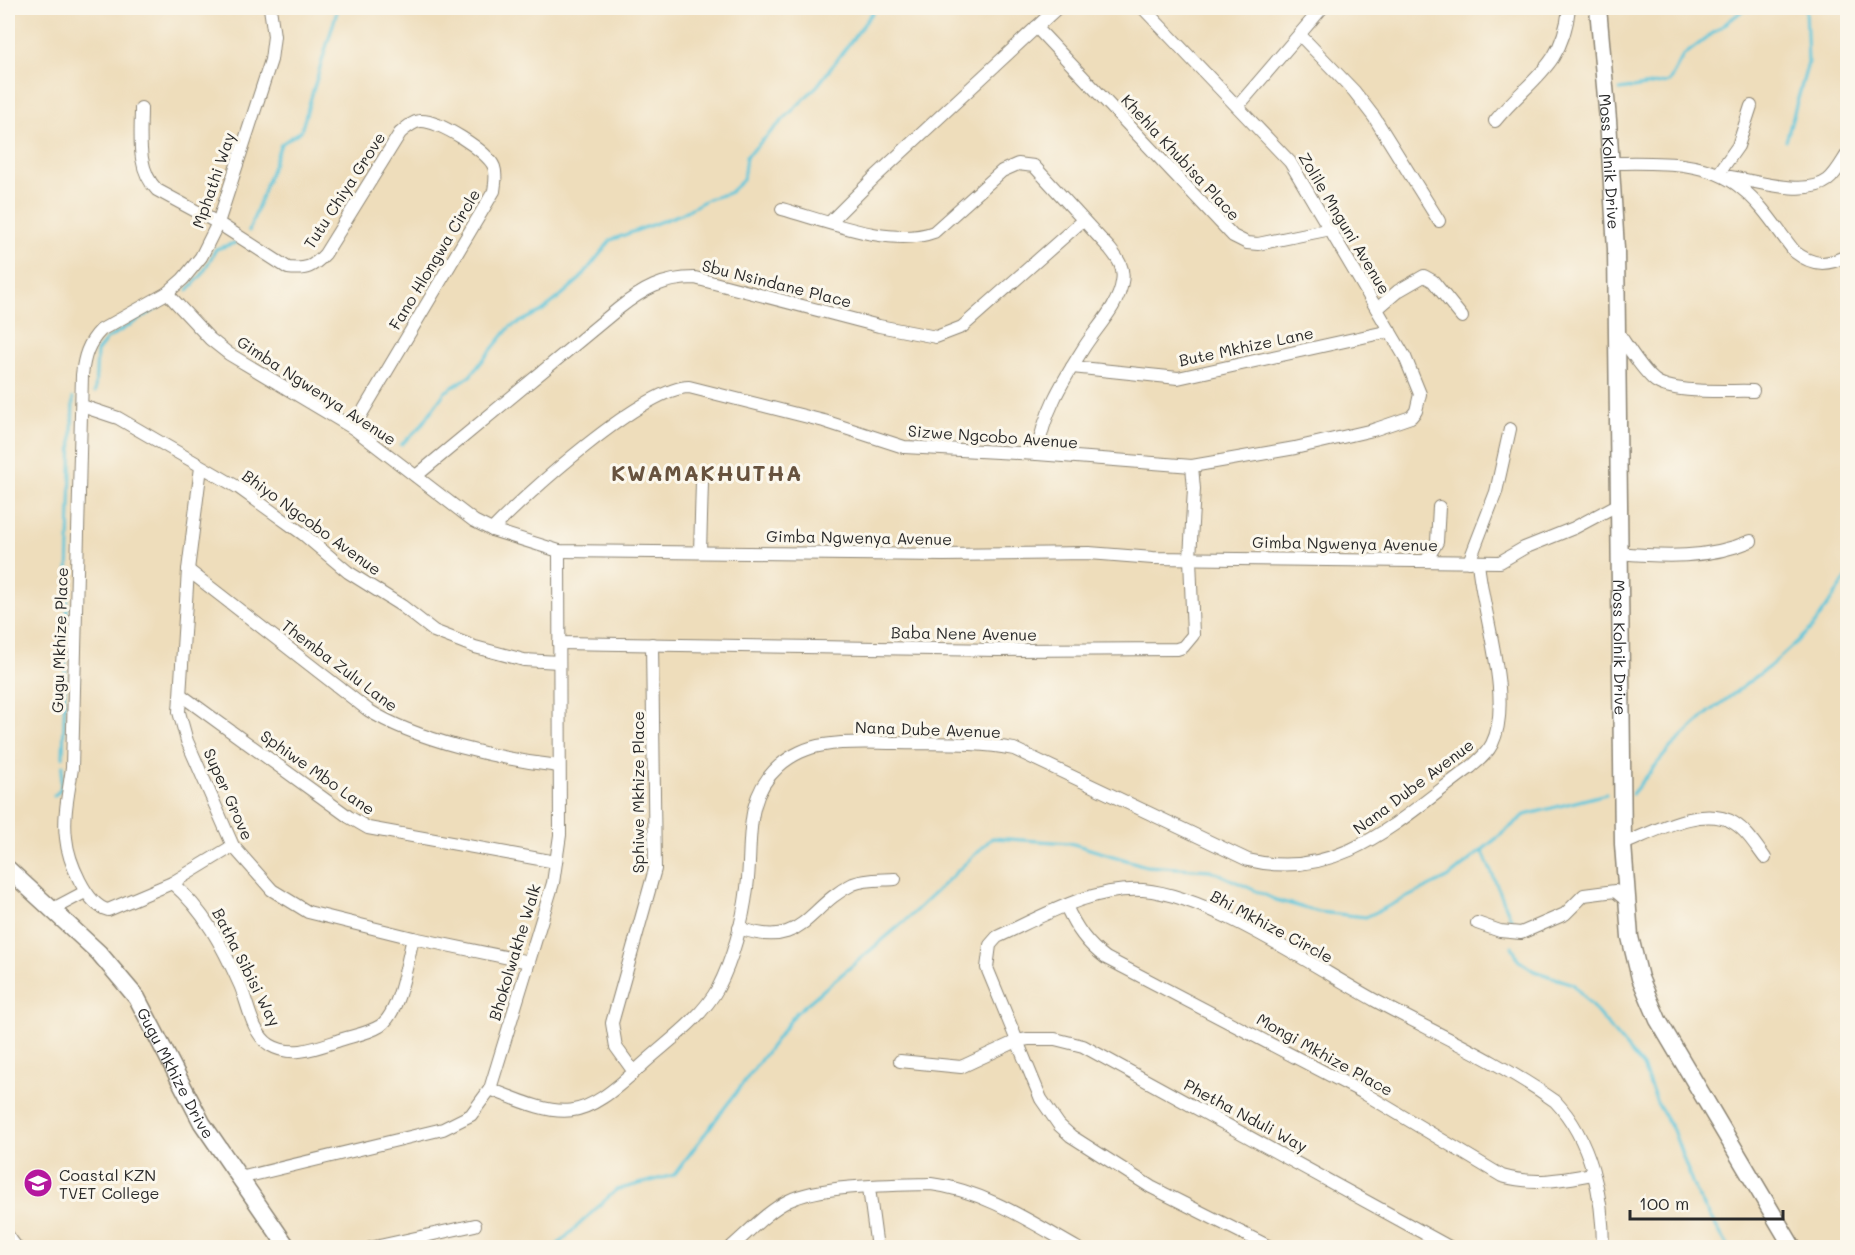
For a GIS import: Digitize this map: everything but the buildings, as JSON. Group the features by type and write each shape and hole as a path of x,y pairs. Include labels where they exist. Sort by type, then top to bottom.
{"main road":[{"name":"Moss Kolnik Drive","path":"1598,8 1611,163 1617,331 1623,844 1630,937 1640,978 1658,1020 1793,1248"},
{"name":"Gugu Mkhize Drive","path":"8,869 99,953 137,998 188,1100 288,1248"}],"street":[{"name":"Mphathi Way","path":"89,346 101,330 167,292 192,269 218,223 271,60 274,36 270,8"},
{"path":"831,222 875,177 1057,8"},
{"name":"Zolile Mnguni Avenue","path":"1143,8 1290,162 1405,357 1420,394"},
{"path":"1238,106 1322,8"},
{"path":"1495,121 1553,62 1563,38 1569,8"},
{"name":"Khehla Khubisa Place","path":"1036,27 1233,236 1247,243 1258,244 1331,229"},
{"path":"1300,35 1354,91 1374,117 1439,221"},
{"path":"1722,175 1738,146 1751,106"},
{"path":"141,108 142,158 150,183 171,199 218,223"},
{"name":"Tutu Chiya Grove","path":"218,223 288,268 302,270 314,266 325,254 400,133 420,121 437,123"},
{"name":"Fano Hlongwa Circle","path":"352,428 494,190 496,178 491,160 437,123"},
{"path":"1611,163 1694,167 1722,175 1786,187 1813,186 1827,181 1848,153"},
{"path":"782,209 894,239 920,237 934,232 1002,171 1018,164 1034,166 1110,249 1119,261 1123,276 1118,296 1046,412 1037,453"},
{"path":"1722,175 1752,197 1795,252 1804,259 1824,264 1848,255"},
{"name":"Sbu Nsindane Place","path":"416,476 640,291 657,283 676,278 695,278 879,326 936,337 962,327 1082,221"},
{"path":"1377,309 1398,291 1424,276 1433,281 1462,317"},
{"name":"Gimba Ngwenya Avenue","path":"167,292 210,339 229,354 352,428 416,476 443,500 492,530 559,551 944,555 1089,553 1191,558 1474,562 1507,560 1524,548 1574,528 1619,504"},
{"name":"Bute Mkhize Lane","path":"1072,367 1178,378 1390,331"},
{"path":"1617,331 1646,370 1660,384 1685,389 1753,391"},
{"name":"Gugu Mkhize Place","path":"89,346 84,360 72,768 65,830 69,853 86,892 100,908 108,910 118,908 172,882"},
{"name":"Sizwe Ngcobo Avenue","path":"492,530 530,492 625,417 648,400 679,388 689,387 824,421 904,447 1037,453 1192,466 1295,448 1401,422 1416,411 1420,394"},
{"name":"Bhiyo Ngcobo Avenue","path":"82,406 118,418 239,488 303,534 348,572 402,606 434,631 475,647 514,657 559,662"},
{"path":"1474,562 1496,492 1510,429"},
{"name":"Baba Nene Avenue","path":"559,643 998,650 1177,650 1184,647 1193,635 1192,466"},
{"name":"Super Grove","path":"201,467 188,570 181,724 233,846 258,878 293,905 327,917 413,938 529,962"},
{"path":"700,552 702,482"},
{"path":"1426,561 1437,542 1439,507"},
{"path":"1618,553 1682,557 1710,553 1751,541"},
{"name":"Bhokolwakhe Walk","path":"240,1178 443,1129 471,1115 490,1089 529,962 556,862 560,835 559,551"},
{"name":"Nana Dube Avenue","path":"490,1089 531,1106 563,1113 578,1112 606,1098 705,1007 718,988 740,928 747,889 752,812 758,793 780,765 796,754 823,745 997,746 1031,756 1248,860 1268,865 1298,865 1325,861 1364,845 1484,757 1492,744 1501,707 1474,562"},
{"name":"Themba Zulu Lane","path":"188,570 386,722 425,736 504,756 559,766"},
{"name":"Sphiwe Mkhize Place","path":"634,1072 616,1047 612,1023 655,869 652,644"},
{"name":"Sphiwe Mbo Lane","path":"181,694 349,818 368,828 556,862"},
{"path":"1623,844 1689,819 1719,818 1734,823 1749,837 1765,858"},
{"path":"172,882 233,846"},
{"path":"740,928 768,936 789,932 804,924 854,884 895,879"},
{"name":"Batha Sibisi Way","path":"172,882 205,918 241,986 261,1037 270,1045 285,1050 302,1051 371,1031 386,1022 394,1009 413,938"},
{"name":"Bhi Mkhize Circle","path":"1272,1248 1151,1187 1071,1136 1059,1125 1041,1099 987,968 990,945 997,936 1066,906 1119,890 1144,890 1190,903 1230,920 1548,1096 1569,1116 1587,1148 1603,1219 1603,1248"},
{"path":"1477,923 1500,931 1521,933 1564,914 1584,895 1615,891 1628,901"},
{"path":"51,910 86,892"},
{"name":"Mongi Mkhize Place","path":"1066,906 1090,947 1106,958 1362,1092 1502,1176 1521,1182 1537,1182 1593,1174"},
{"name":"Phetha Nduli Way","path":"1017,1041 1042,1038 1083,1046 1451,1248"},
{"path":"900,1061 961,1067 1017,1041"},
{"path":"730,1248 769,1213 788,1201 809,1193 931,1184 950,1186 973,1194 1077,1248"},
{"path":"869,1188 877,1248"},
{"path":"370,1248 475,1225"},
{"path":"8,1236 17,1248"}],"waterway":[{"path":"249,231 281,144 301,131 338,8"},
{"path":"401,445 420,427 445,392 470,376 510,327 542,311 557,299 580,279 611,240 681,214 708,199 729,193 743,180 746,157 818,85 876,8"},
{"path":"1620,90 1669,82 1683,56 1746,8"},
{"path":"1786,141 1808,63 1806,8"},
{"path":"188,290 202,275 216,249 235,243"},
{"path":"95,392 97,352 107,339 158,308"},
{"path":"63,757 73,398"},
{"path":"1632,794 1671,747 1707,714 1774,663 1812,628 1848,576"},
{"path":"54,796 60,790 63,765"},
{"path":"554,1248 616,1190 674,1175 796,1013 905,921 992,838 1070,843 1146,866 1210,870 1276,900 1319,912 1366,917 1449,877 1525,815 1606,794"},
{"path":"1482,850 1515,928"},
{"path":"1512,946 1518,960 1534,971 1573,984 1643,1067 1657,1103 1673,1130 1696,1193 1729,1248"}],"place":[{"name":"Coastal KZN TVET College","path":"38,1183"}],"district":[{"name":"KWAMAKHUTHA","path":"707,472"}]}
